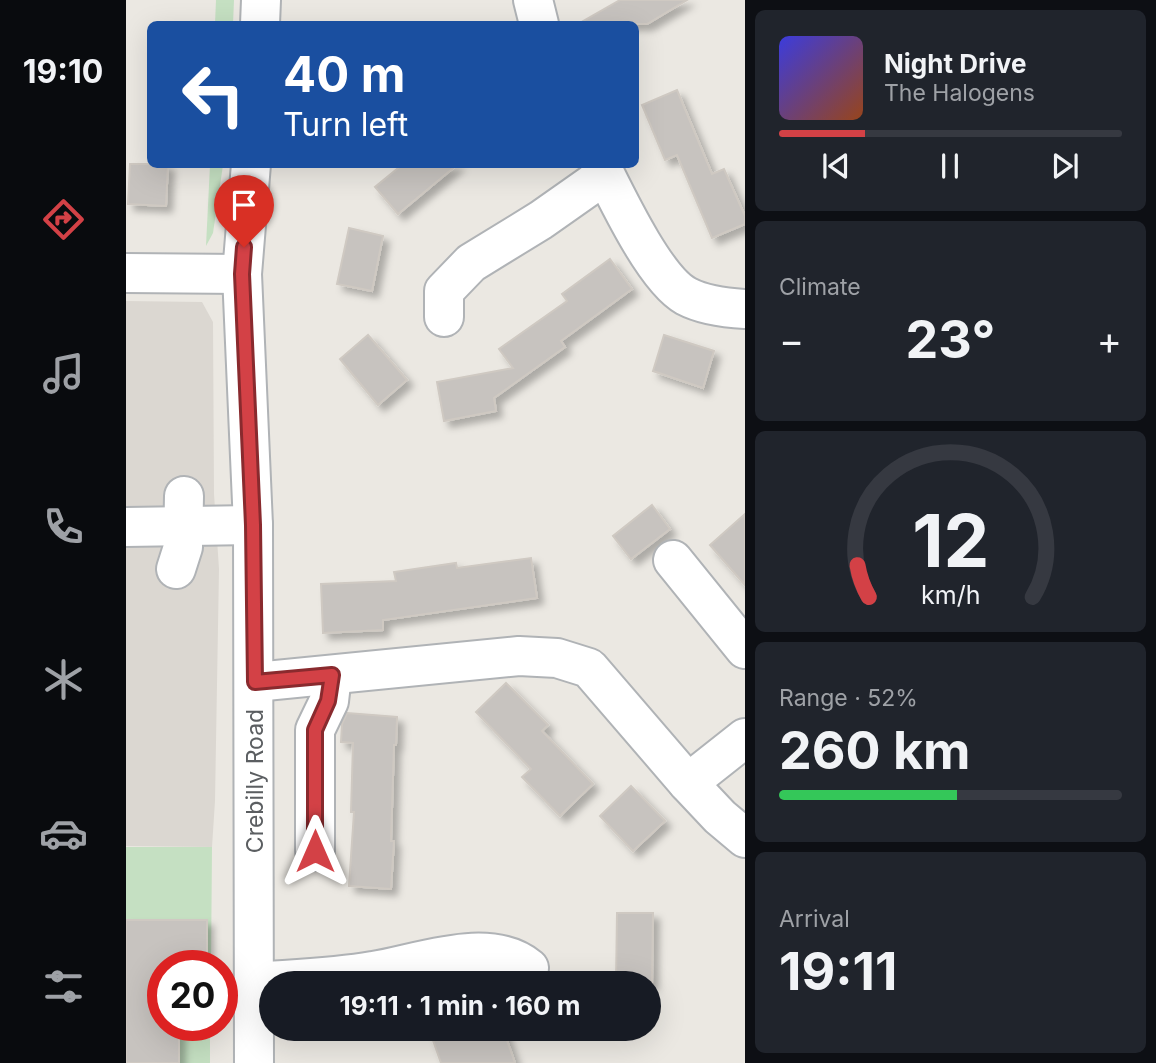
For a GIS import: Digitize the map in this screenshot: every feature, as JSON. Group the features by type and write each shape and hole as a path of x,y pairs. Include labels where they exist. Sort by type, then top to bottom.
{"street":[{"path":"260,21 261,0"},
{"path":"533,0 538,21"},
{"name":"Crebilly Road","path":"251,168 242,274 253,525 254,1063"},
{"path":"444,317 444,291 471,263 541,220 603,170 646,249 673,285 684,295 695,299 745,309"},
{"path":"126,273 242,274"},
{"path":"126,527 184,511 253,525"},
{"path":"176,569 183,547 184,511"},
{"path":"673,560 745,649"},
{"path":"255,682 519,656 557,658 589,668 719,817 745,838"},
{"path":"315,851 315,730 328,701 332,675"},
{"path":"688,783 745,738"},
{"path":"254,982 372,972 455,954 506,956 518,959 529,968"}],"shaded area":[{"path":"126,301 202,302 213,322 214,494 219,569 212,847 126,846"}],"green space":[{"path":"216,0 234,0 233,21 215,21"},
{"path":"210,168 223,168 213,233 206,246"},
{"path":"126,847 212,847 211,950 147,950 147,1041 210,1041 210,1063 126,1063"}],"building":[{"path":"620,0 687,0 647,24 639,24 639,21 583,21"},
{"path":"677,90 712,174 724,169 745,216 745,224 712,238 677,155 665,160 642,105"},
{"path":"130,164 147,164 147,168 168,168 166,206 128,204"},
{"path":"398,168 453,168 398,214 375,187"},
{"path":"349,228 383,236 372,291 337,284"},
{"path":"610,259 632,289 561,341 565,347 494,398 496,411 444,421 437,382 513,368 499,349 567,301 562,294"},
{"path":"368,335 407,380 378,405 340,359"},
{"path":"664,335 714,351 703,388 653,371"},
{"path":"652,505 670,529 631,559 613,536"},
{"path":"745,514 745,585 710,545"},
{"path":"531,558 537,598 383,620 383,630 323,633 321,584 396,581 394,572 456,563 457,568"},
{"path":"506,683 548,725 542,731 593,784 560,816 522,777 531,769 476,712"},
{"path":"347,713 397,717 391,889 349,886 354,812 351,812 353,743 341,742 342,724"},
{"path":"631,786 665,821 633,851 600,816"},
{"path":"617,913 653,913 652,971 616,971"},
{"path":"126,920 207,920 207,950 147,950 147,1041 179,1041 179,1063 126,1063"},
{"path":"433,1041 507,1041 515,1063 441,1063"}],"route":[{"path":"244,247 242,274 253,525 255,682 332,675 328,701 315,730 315,851"}]}
